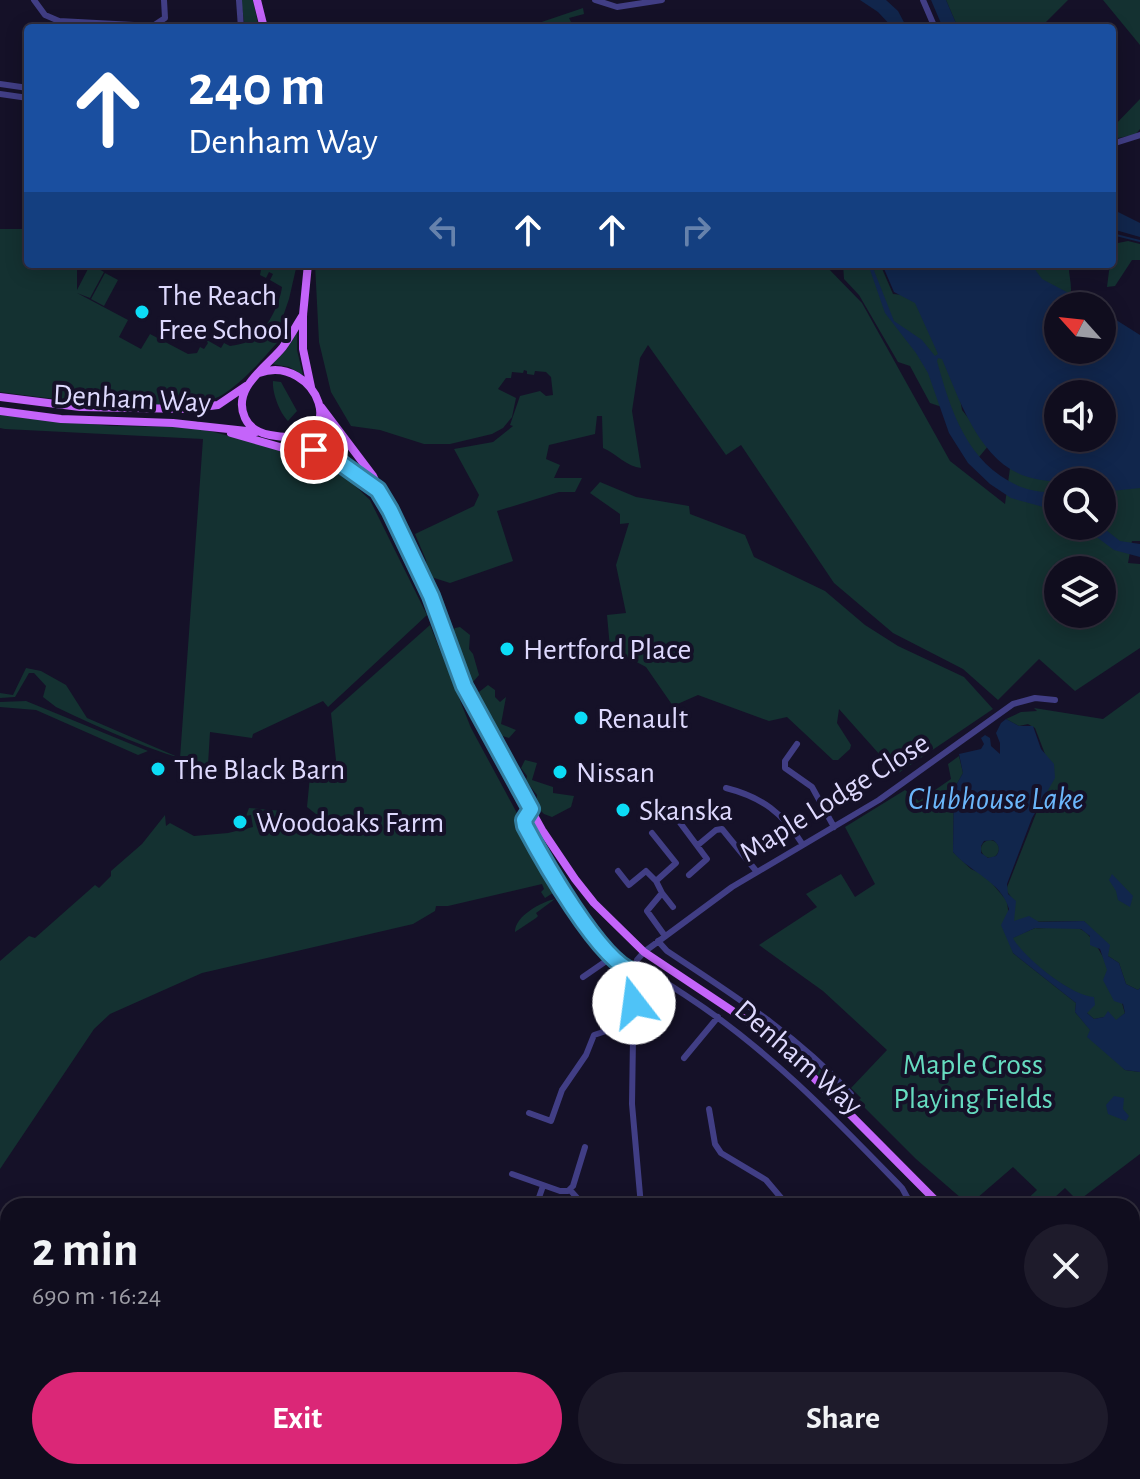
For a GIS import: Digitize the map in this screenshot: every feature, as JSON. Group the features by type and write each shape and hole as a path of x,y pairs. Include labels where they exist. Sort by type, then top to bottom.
{"main road":[{"path":"257,0 263,24"},
{"path":"308,268 303,356 311,387 321,407 373,476 431,596 474,707 531,809 575,879 594,903 644,952 757,1029 803,1067 933,1198"},
{"path":"303,315 283,347 249,382 244,392 244,414 249,424 261,433 290,439 336,460 378,490"},
{"path":"259,373 283,371 311,387"},
{"name":"Denham Way","path":"0,397 80,407 187,409 218,405 249,382"},
{"path":"290,439 301,437 313,429 321,407"},
{"name":"Denham Way","path":"0,411 61,419 208,426 261,433"},
{"path":"208,426 325,460 360,478"}],"street":[{"path":"34,0 42,12 54,20 75,24"},
{"path":"158,24 165,18 164,0"},
{"path":"239,0 241,24"},
{"path":"595,0 617,7 662,0"},
{"path":"923,0 933,24"},
{"path":"0,84 24,87"},
{"path":"0,94 24,97"},
{"path":"1116,143 1140,135"},
{"name":"Maple Lodge Close","path":"644,952 757,872 892,792 1013,704 1035,698 1055,700"},
{"path":"797,744 785,761 785,768 812,787 834,827"},
{"path":"726,788 753,796 773,807 803,845"},
{"name":"Denham Way","path":"531,809 524,820 525,826 559,889 612,957 626,969 656,977 718,1017 769,1057 845,1129 902,1188 908,1198"},
{"path":"675,816 707,859 689,875"},
{"path":"698,845 716,830 722,829 757,872"},
{"path":"652,833 676,863 656,881"},
{"path":"618,871 629,885 646,871 673,907"},
{"path":"662,893 647,911 662,939"},
{"name":"Denham Way","path":"662,939 667,951 774,1023 816,1058 851,1094 844,1108"},
{"path":"640,1198 633,1120 634,970 644,952"},
{"path":"583,977 612,957"},
{"path":"684,1058 718,1017"},
{"path":"529,1113 551,1121 562,1090 586,1055 594,1035 634,1027"},
{"path":"709,1109 715,1144 721,1153 766,1180 781,1198"},
{"path":"845,1129 855,1119"},
{"path":"570,1190 585,1147"},
{"path":"582,1157 592,1161"},
{"path":"512,1174 563,1192 570,1190"},
{"path":"539,1198 543,1186"},
{"path":"570,1190 577,1198"}],"green space":[{"path":"241,0 253,0 258,24 244,24"},
{"path":"946,0 1068,0 1044,24 956,24"},
{"path":"1103,0 1140,0 1140,45"},
{"path":"583,8 584,14 569,18 572,24 536,24"},
{"path":"1140,99 1140,129 1135,135 1116,138 1116,124"},
{"name":"The Reach Free School","path":"0,229 24,229 24,268 77,269 77,290 88,268 104,272 90,298 77,293 128,320 119,337 141,349 150,334 188,354 197,353 200,347 204,349 208,343 205,339 221,348 224,343 230,346 249,341 261,332 271,317 282,287 270,280 273,274 269,272 266,278 260,275 261,268 296,268 280,325 284,335 255,367 222,395 203,402 147,406 0,392"},
{"path":"1128,241 1140,244 1140,260 1132,260 1115,286 1107,287 1110,268 1116,268 1118,243"},
{"path":"315,268 828,268 862,303 950,461 1005,504 1011,461 1044,476 1044,540 1116,540 1116,481 1140,479 1140,541 1132,541 1128,563 1140,564 1140,648 1075,691 1039,659 998,700 963,669 893,633 834,583 741,445 726,455 648,345 640,358 632,411 641,468 603,448 602,416 597,416 595,434 549,445 546,459 560,465 554,478 582,478 575,492 559,492 497,511 513,561 450,583 428,576 426,560 415,534 474,506 479,495 454,449 493,442 513,426 510,425 520,396 540,391 546,396 553,395 551,377 546,372 535,371 534,375 524,370 523,373 512,372 511,378 506,378 498,389 516,398 512,417 503,428 492,434 450,444 424,444 380,430 351,426 331,392 319,342"},
{"path":"843,268 882,268 893,294 914,296 955,370 962,410 989,445 979,457 958,433 948,409 930,403 910,366 898,362 859,295 844,279"},
{"path":"1032,268 1069,268 1071,292 1055,292 1038,282"},
{"path":"105,273 118,280 104,306 91,299"},
{"path":"297,331 297,350 303,375 289,367 272,364 287,349"},
{"path":"273,381 281,382 297,411 288,421 277,402"},
{"path":"0,415 111,426 206,430 309,457 348,479 370,500 427,615 328,707 323,701 253,734 252,738 210,732 208,765 180,758 203,439 5,429 0,428"},
{"path":"322,421 367,482 340,459 305,442 317,432"},
{"path":"600,482 636,497 689,506 690,514 745,535 754,557 825,591 865,625 898,646 964,677 993,709 897,774 839,709 837,723 851,745 838,760 833,760 787,717 769,721 698,695 673,706 646,667 610,648 607,615 626,613 616,565 629,523 620,524 620,514 590,493"},
{"path":"430,625 471,728 518,815 515,829 525,831 556,891 545,898 541,892 544,889 542,884 448,906 436,906 435,911 413,924 202,973 110,1014 94,1029 0,1169 0,961 29,936 35,938 95,885 99,888 111,876 111,871 142,844 165,815 166,826 170,823 194,836 253,827 251,815 246,816 249,808 284,811 282,821 292,828 341,823 341,818 321,818 307,807 310,776 338,779 331,713"},
{"path":"460,627 470,635 469,649 479,675 473,682 464,678 464,664 452,633"},
{"path":"26,668 41,671 66,685 87,718 179,758 56,707 43,697 46,686 34,673 29,673 15,697 0,698 0,693 13,695"},
{"path":"488,685 495,690 495,697 500,702 506,697 501,724 516,730 509,738 499,735 494,729 493,718 482,707 479,692"},
{"path":"1140,692 1138,990 1126,984 1119,963 1108,956 1084,921 1014,922 1011,897 1006,890 1039,806 1045,754 1035,728 1028,724 1019,726 1006,719 1021,712 1037,711 1034,708 1103,719"},
{"path":"26,701 148,751 138,755 36,710 0,707 0,702"},
{"name":"Maple Cross Playing Fields","path":"959,756 963,773 954,789 953,852 971,869 985,875 1007,901 1013,953 1076,1003 1075,1012 1125,1070 1140,1072 1140,1154 1082,1198 1075,1198 1065,1188 1054,1198 1028,1198 1037,1190 1013,1167 977,1198 961,1198 916,1159 858,1101 861,1098 851,1088 887,1050 823,991 759,945 817,907 806,894 841,874 855,897 875,884 845,827 905,790 919,801 951,779 948,764"},
{"path":"525,760 537,763 532,780 553,787 553,793 574,796 571,807 552,817 536,806 537,795 521,768"},
{"path":"986,840 994,840 999,849 997,856 986,858 981,853 981,845"},
{"path":"555,899 536,913 536,918 515,932 524,915"},
{"path":"1035,928 1075,928 1087,934 1108,966 1125,1013 1116,1021 1104,1017 1094,1019 1087,1013 1087,997 1035,964 1012,938"},
{"path":"775,1029 831,1080 827,1083 773,1035"}],"water":[{"path":"860,0 886,0 898,11 905,24 889,24"},
{"path":"931,0 946,0 956,24 941,24"},
{"path":"1116,211 1140,223 1140,237 1116,230"},
{"path":"869,268 873,268 894,321 922,340 935,356 938,354 915,303 894,292 884,268 1034,268 1042,279 1067,292 1044,292 1044,364 1116,364 1116,320 1140,335 1140,488 1116,491 1116,468 1044,468 1044,481 1011,470 984,445 964,411 942,359 938,358 942,380 956,417 975,451 1003,477 1026,489 1044,492 1044,507 1011,498 968,463 949,433 928,373 885,313"},
{"path":"1116,538 1140,544 1140,557 1114,550 1101,540"},
{"name":"Clubhouse Lake","path":"1006,719 1019,726 1033,726 1041,749 1054,764 1055,778 1032,818 1007,884 1008,894 1016,901 1014,921 1029,916 1039,922 1084,921 1110,945 1108,956 1119,963 1126,984 1138,990 1140,988 1140,1072 1125,1070 1087,1037 1090,1030 1075,1012 1076,1003 1013,953 1001,925 1009,909 1005,899 993,884 953,852 954,789 963,773 959,754 981,749 984,744 981,738 985,735 1000,754 996,733","holes":["993,840 998,845 998,852 996,856 988,858 981,853 981,846 984,841","1035,928 1081,929 1090,936 1090,945 1100,949 1107,970 1103,980 1114,1001 1123,1004 1125,1013 1116,1020 1108,1011 1104,1017 1094,1019 1087,1013 1095,1005 1094,997 1061,983 1026,955 1013,938"]},
{"path":"1112,874 1133,896 1130,907 1118,900 1109,880"},
{"path":"1114,1096 1124,1098 1123,1109 1129,1116 1126,1121 1108,1114 1106,1105"}],"waterway":[{"path":"1116,235 1140,241"}],"place":[{"name":"The Reach Free School","path":"142,312"},
{"name":"Hertford Place","path":"507,649"},
{"name":"Renault","path":"581,718"},
{"name":"The Black Barn","path":"158,769"},
{"name":"Nissan","path":"560,772"},
{"name":"Skanska","path":"623,810"},
{"name":"Woodoaks Farm","path":"240,822"}],"route":[{"path":"314,450 336,460 378,490 390,510 431,596 464,686 531,809 524,820 525,826 559,889 612,957 634,972 634,1003"}]}
